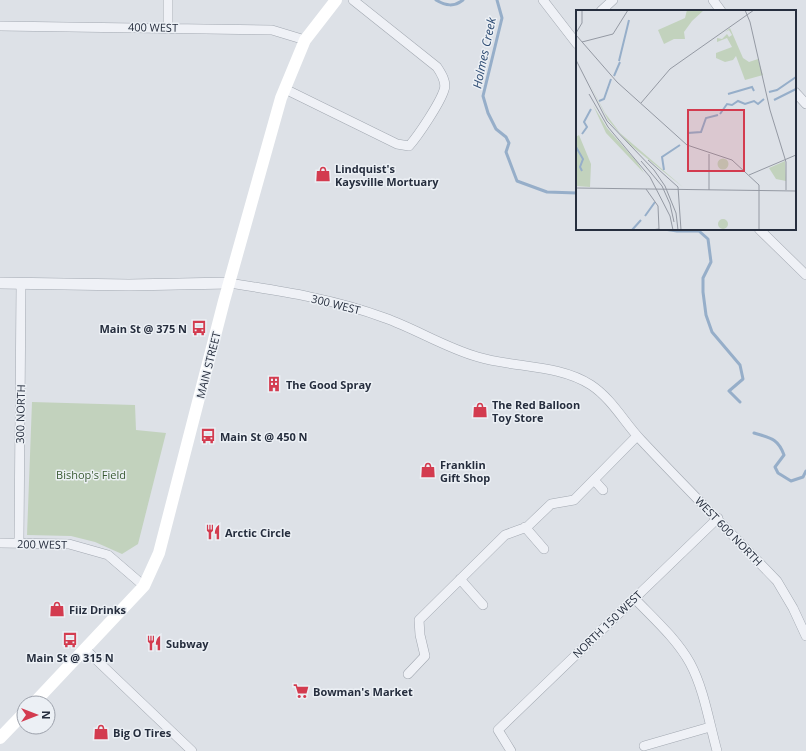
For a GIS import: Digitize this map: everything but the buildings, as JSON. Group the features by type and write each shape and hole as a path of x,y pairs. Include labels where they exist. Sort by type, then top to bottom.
{"main road":[{"name":"MAIN STREET","path":"42,695 144,586 159,553 229,283 285,89 305,40 336,0"},
{"path":"0,738 16,721"}],"street":[{"path":"168,0 168,28"},
{"path":"285,89 397,144 409,146 415,139 445,89 443,76 437,67 353,0"},
{"path":"543,0 575,39"},
{"path":"602,10 612,0"},
{"path":"713,0 720,10"},
{"name":"400 WEST","path":"0,26 272,30 305,40"},
{"path":"796,93 806,104"},
{"path":"760,230 806,275"},
{"name":"300 WEST","path":"0,284 130,285 229,283 321,299 385,318 463,353 482,358 569,374 591,385 604,395 637,436"},
{"name":"300 NORTH","path":"19,543 21,284"},
{"path":"408,674 425,656 420,635 419,620 505,535 525,527 551,504 574,500 637,436"},
{"name":"WEST 600 NORTH","path":"637,436 718,518 777,581 793,608 806,636"},
{"path":"594,480 603,490"},
{"name":"NORTH 150 WEST","path":"511,751 498,730 718,518"},
{"path":"525,527 544,549"},
{"name":"200 WEST","path":"0,543 69,544 108,555 144,586"},
{"path":"460,579 483,605"},
{"path":"634,598 678,645 690,663 698,683 717,751"},
{"path":"85,649 192,751"},
{"path":"644,746 710,727"}],"green space":[{"name":"Bishop's Field","path":"32,402 135,405 136,430 166,433 138,544 122,554 95,542 71,536 27,535"}],"waterway":[{"name":"Holmes Creek","path":"436,0 443,4 450,5 456,4 463,0"},
{"name":"Holmes Creek","path":"497,0 502,18 483,96 488,113 496,129 506,137 509,143 506,152 517,181 547,192 576,193"},
{"name":"Holmes Creek","path":"670,230 699,231 708,239 711,262 703,278 706,315 712,332 740,365 743,379 729,391 740,402"},
{"name":"Holmes Creek","path":"754,433 773,440 782,449 784,455 775,467 778,473 791,481 803,477 806,471"}],"place":[{"name":"Lindquist's Kaysville Mortuary","path":"323,174"},
{"name":"Main St @ 375 N","path":"199,328"},
{"name":"The Good Spray","path":"274,384"},
{"name":"The Red Balloon Toy Store","path":"480,410"},
{"name":"Main St @ 450 N","path":"208,436"},
{"name":"Franklin Gift Shop","path":"428,470"},
{"name":"Arctic Circle","path":"213,532"},
{"name":"Fiiz Drinks","path":"57,609"},
{"name":"Main St @ 315 N","path":"70,640"},
{"name":"Subway","path":"154,643"},
{"name":"Bowman's Market","path":"301,691"},
{"name":"Big O Tires","path":"101,732"}]}
